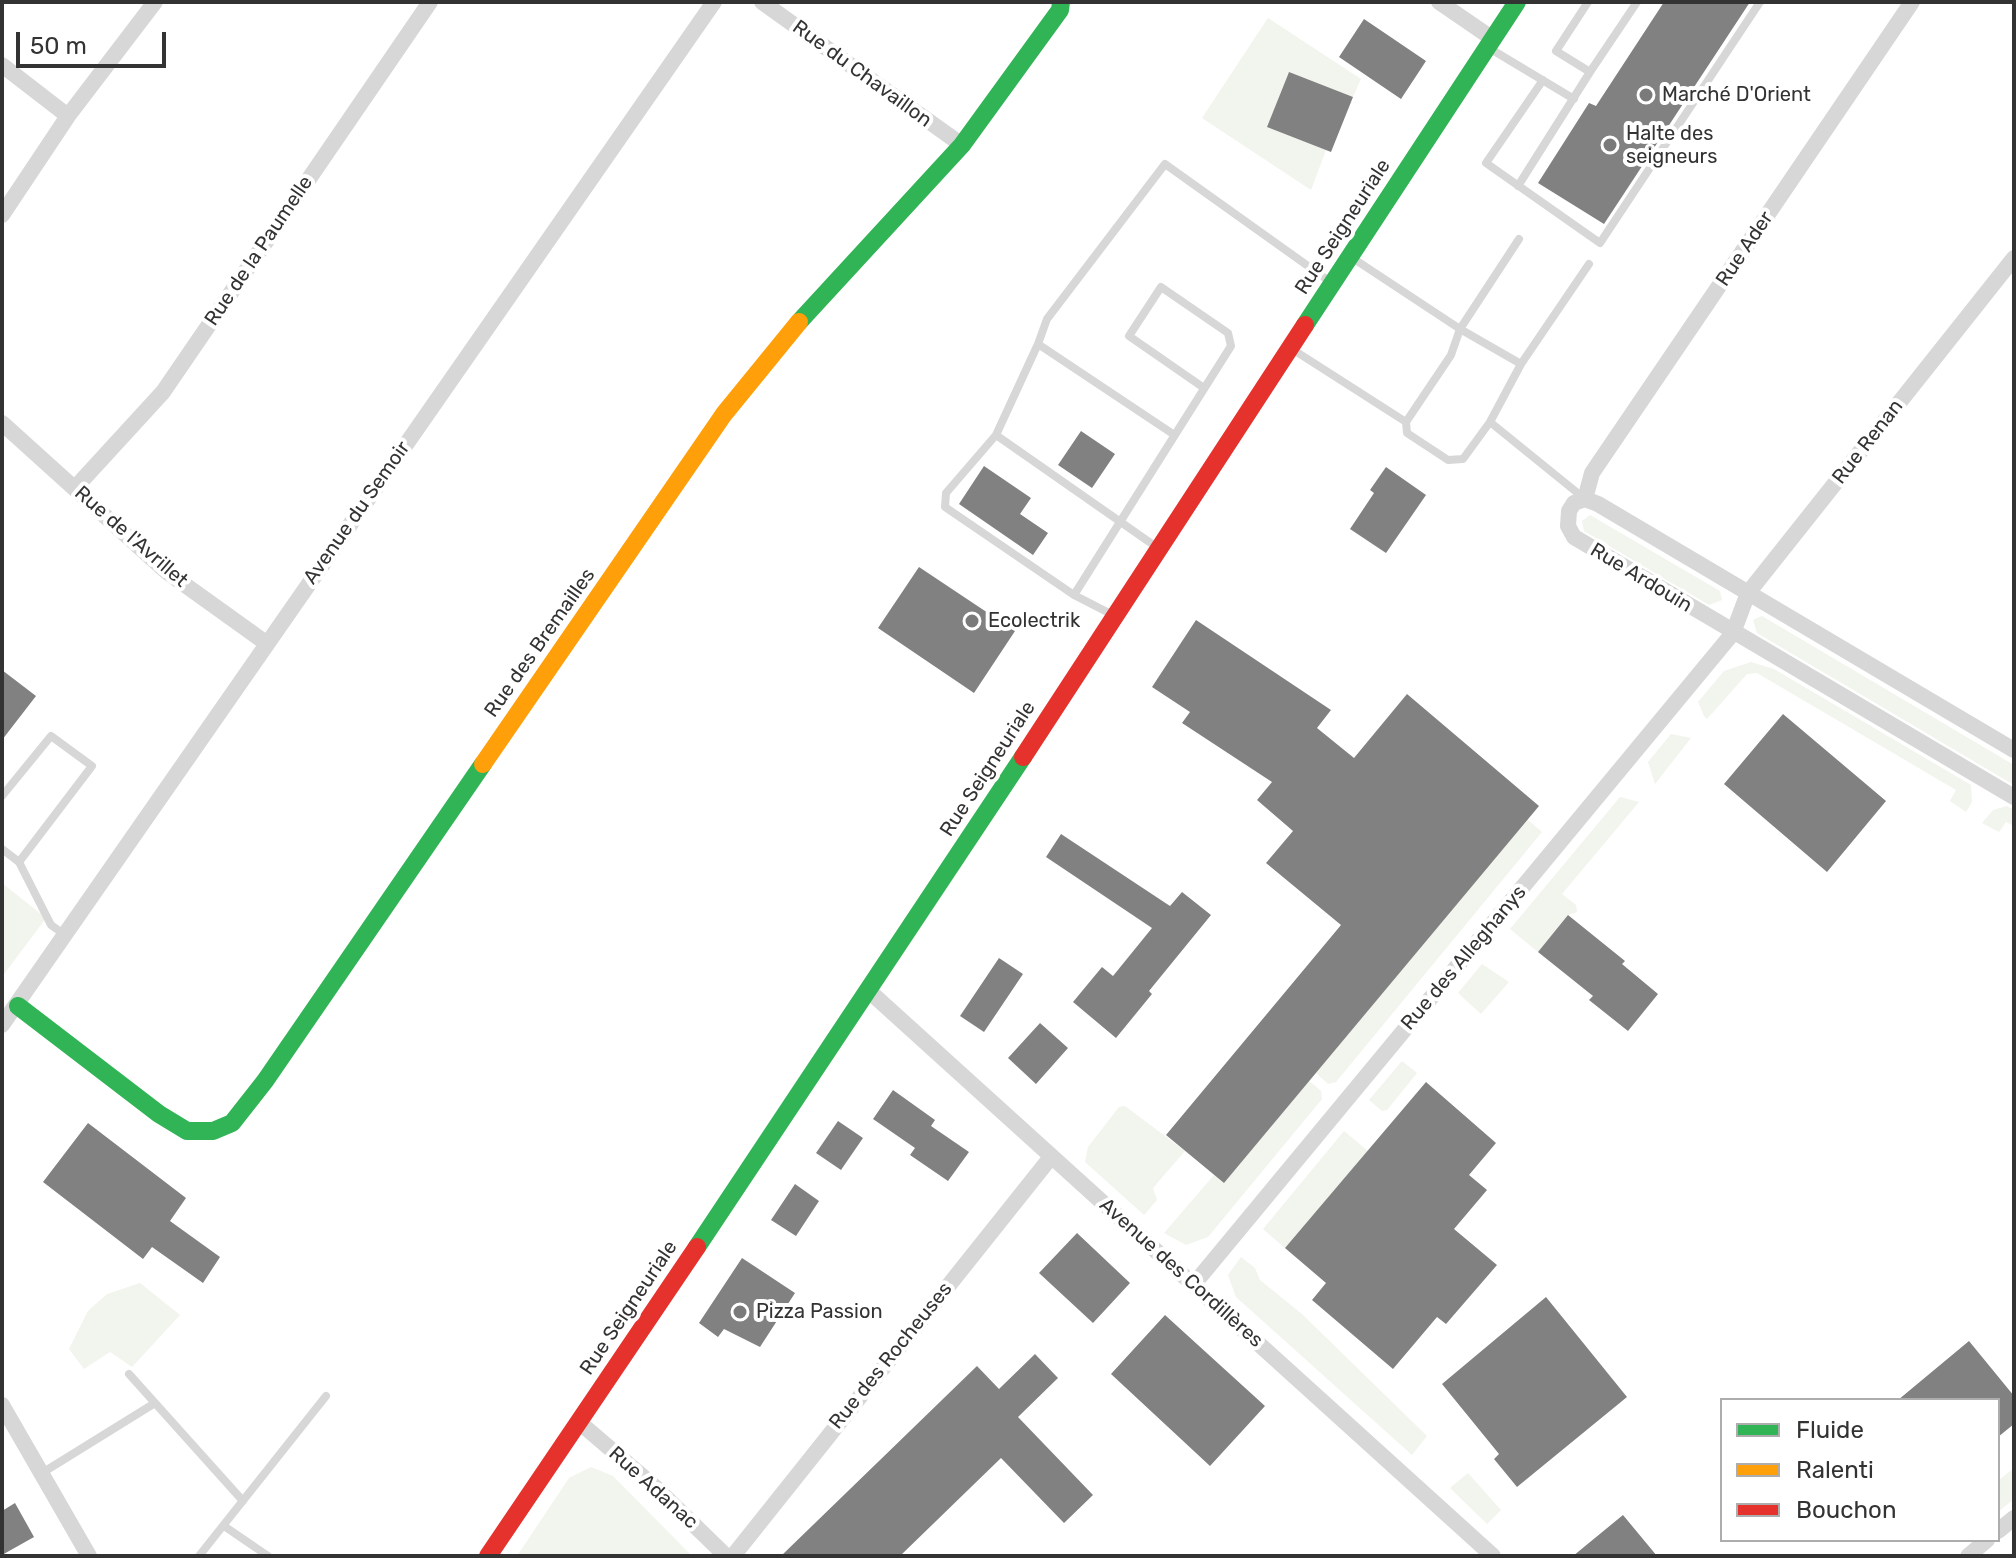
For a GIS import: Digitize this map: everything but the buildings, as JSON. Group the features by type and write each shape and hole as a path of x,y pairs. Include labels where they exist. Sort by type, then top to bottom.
{"street":[{"path":"2,215 68,116 155,2"},
{"name":"Rue de la Paumelle","path":"75,488 163,392 430,2"},
{"name":"Avenue du Semoir","path":"2,1024 18,1006 266,643 714,2"},
{"name":"Rue du Chavaillon","path":"762,2 962,145"},
{"name":"Rue des Bremailles","path":"18,1006 159,1114 187,1131 213,1131 232,1123 265,1081 733,403 777,345 962,145 1060,10 1061,2"},
{"path":"1439,2 1490,43"},
{"name":"Rue Seigneuriale","path":"488,1556 869,991 1517,2"},
{"name":"Rue Ader","path":"1585,499 1592,473 1912,2"},
{"path":"2,65 68,116"},
{"name":"Rue Renan","path":"1733,633 1748,593 2014,258"},
{"name":"Rue de l'Avrillet","path":"2,423 167,572 266,643"},
{"name":"Rue Ardouin","path":"2014,750 1598,504 1585,499 1574,503 1567,517 1574,537 2014,797"},
{"name":"Rue des Alleghanys","path":"1194,1284 1733,633"},
{"name":"Avenue des Cordillères","path":"869,991 1493,1556"},
{"name":"Rue des Rocheuses","path":"733,1556 1051,1157"},
{"path":"2,1405 89,1556"},
{"name":"Rue Adanac","path":"579,1422 655,1487 726,1556"},
{"path":"1968,1556 1985,1542"}],"lane":[{"path":"1588,2 1556,51 1590,72"},
{"path":"1518,186 1637,2"},
{"path":"1543,80 1486,163 1600,243 1760,2"},
{"path":"1490,43 1574,99"},
{"path":"1115,616 1074,595 945,507 946,493 996,435 1047,319 1165,164 1333,283"},
{"path":"1519,239 1460,329 1451,355 1406,422 1407,433 1448,460 1463,459 1490,422 1521,364 1589,264"},
{"path":"1350,257 1460,329 1521,364"},
{"path":"1074,595 1231,346 1228,333 1161,287 1129,336 1204,388"},
{"path":"1038,344 1173,434"},
{"path":"1290,349 1406,422"},
{"path":"1490,422 1585,499"},
{"path":"996,435 1159,549"},
{"path":"2,796 51,736 92,766 19,862"},
{"path":"2,849 19,862 51,925 65,936"},
{"path":"129,1374 243,1501"},
{"path":"205,1554 326,1396"},
{"path":"41,1474 155,1403"},
{"path":"224,1526 268,1556"}],"shaded area":[{"path":"1268,18 1361,79 1353,97 1288,73 1268,127 1326,150 1311,190 1202,118"},
{"path":"1590,515 1720,591 1722,600 1709,605 1584,531 1582,521"},
{"path":"1762,616 2014,765 2014,785 1757,633 1753,620"},
{"path":"1751,662 1774,669 1971,785 1972,802 1966,812 1950,801 1956,790 1757,673 1747,674 1707,719 1698,702 1724,671"},
{"path":"1671,734 1691,738 1655,784 1648,762"},
{"path":"1620,797 1639,802 1562,894 1576,905 1577,912 1568,915 1538,952 1510,929"},
{"path":"2007,806 2014,810 2014,826 2006,822 1999,832 1982,823 1993,810"},
{"path":"1527,819 1542,832 1336,1082 1328,1084 1316,1073"},
{"path":"2,883 46,918 2,977"},
{"path":"1482,964 1509,982 1481,1014 1458,993"},
{"path":"1402,1061 1417,1073 1387,1110 1382,1111 1369,1100"},
{"path":"1309,1081 1321,1091 1322,1099 1208,1237 1186,1245 1164,1233 1214,1175 1224,1183"},
{"path":"1125,1106 1185,1151 1153,1188 1157,1200 1144,1215 1085,1162 1088,1147 1119,1107"},
{"path":"1344,1131 1368,1151 1285,1248 1263,1229"},
{"path":"1241,1257 1255,1268 1260,1280 1303,1315 1427,1436 1412,1455 1236,1297 1228,1275"},
{"path":"140,1283 180,1315 132,1367 110,1352 84,1369 69,1349 88,1311 107,1294"},
{"path":"591,1467 613,1476 692,1556 517,1556 569,1478"},
{"path":"2014,1468 2014,1499 2000,1510 2000,1479"},
{"path":"1468,1473 1501,1510 1487,1524 1450,1488"}],"traffic: fast":[{"path":"799,322 962,145 1060,10 1061,2"},
{"path":"1305,325 1517,2"},
{"path":"697,1247 1023,757"},
{"path":"18,1006 159,1114 187,1131 213,1131 232,1123 265,1081 483,764"}],"traffic: slow":[{"path":"483,764 724,414 799,322"}],"traffic: jam":[{"path":"1023,757 1305,325"},
{"path":"488,1556 697,1247"}],"place":[{"name":"Marché D'Orient","path":"1646,95"},
{"name":"Halte des seigneurs","path":"1610,145"},
{"name":"Ecolectrik","path":"972,621"},
{"name":"Pizza Passion","path":"740,1312"}]}
